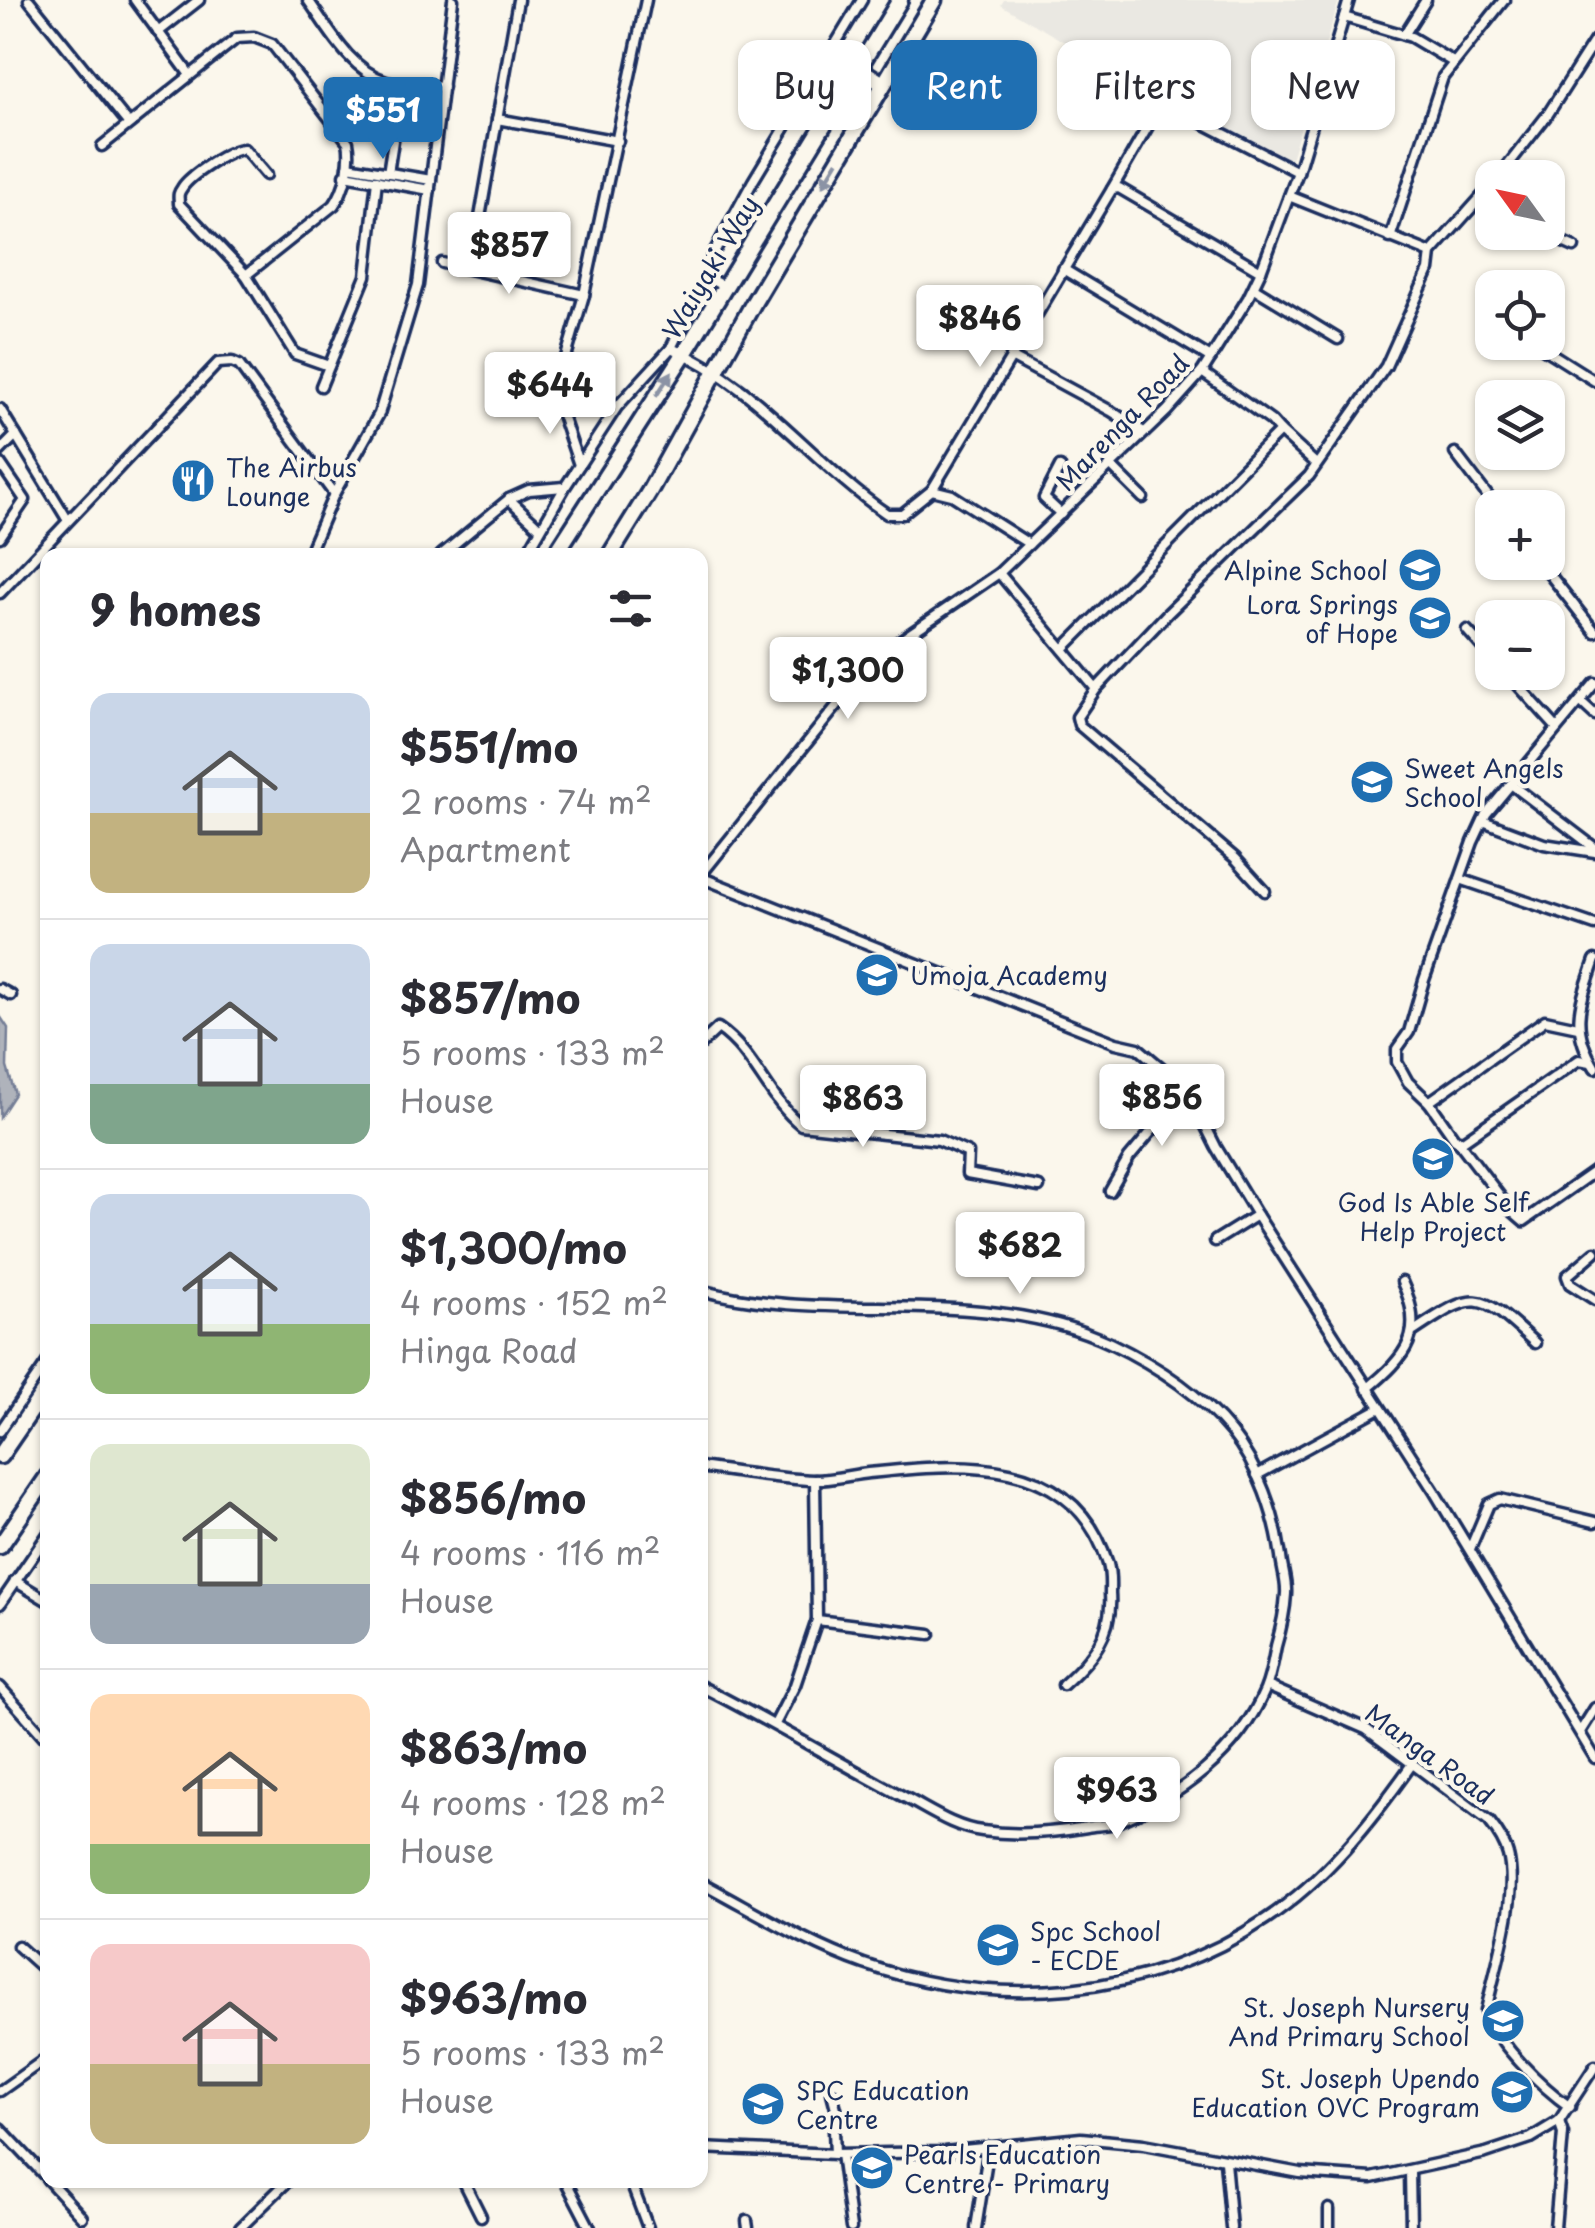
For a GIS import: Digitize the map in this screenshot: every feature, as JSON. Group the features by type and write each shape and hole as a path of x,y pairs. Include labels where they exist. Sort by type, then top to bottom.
{"highway":[{"name":"Waiyaki Way","path":"871,47 900,0"},
{"path":"614,548 934,0"},
{"path":"871,76 883,84"},
{"name":"Waiyaki Way","path":"559,548 677,351 725,287 820,130"},
{"path":"0,1456 40,1398"},
{"path":"0,1546 40,1488"}],"street":[{"path":"29,0 128,123"},
{"path":"135,0 190,75"},
{"path":"158,32 199,0"},
{"path":"308,0 344,50 376,77 442,87"},
{"path":"311,548 334,494 379,414 418,284 453,0"},
{"path":"471,269 518,0"},
{"path":"578,465 556,397 584,296 646,0"},
{"path":"530,548 578,465 629,391 677,351 713,254 752,181 862,0"},
{"name":"Marenga Road","path":"708,866 876,657 999,573 1202,372 1262,271 1298,172 1349,0"},
{"path":"1404,35 1426,0"},
{"path":"1390,238 1443,77 1504,0"},
{"path":"1344,18 1428,44 1453,62"},
{"path":"102,146 236,38 267,40 348,142 346,171 334,206 246,275"},
{"path":"1512,160 1548,114 1595,40"},
{"path":"677,351 717,370 750,394 883,511 902,514 932,490 1162,102 1298,172"},
{"path":"497,118 618,140"},
{"path":"388,173 396,121"},
{"path":"266,176 238,147 185,184 178,196 179,204 246,275 295,354 329,366"},
{"path":"346,171 388,173 430,185"},
{"path":"346,171 377,180 430,185"},
{"path":"322,386 366,276 377,180"},
{"path":"1112,189 1119,188 1262,271"},
{"path":"1290,196 1431,253"},
{"path":"1265,891 1235,858 1079,725 1076,717 1096,689 1167,614 1309,476 1386,366 1429,270 1431,253 1475,211"},
{"path":"1565,242 1574,246"},
{"path":"442,263 584,296"},
{"path":"1063,269 1210,358"},
{"path":"706,277 725,287"},
{"path":"1254,288 1338,339"},
{"path":"1010,357 1144,432"},
{"path":"1562,360 1595,381"},
{"path":"41,548 211,367 225,362 238,365 334,494"},
{"path":"1202,372 1271,421 1316,464"},
{"path":"0,409 68,518"},
{"path":"1063,650 1280,431"},
{"path":"0,451 16,435"},
{"path":"1454,453 1483,490"},
{"path":"0,463 25,497 0,537"},
{"path":"1110,466 1143,498"},
{"path":"1060,467 1044,498 1061,514"},
{"path":"450,548 509,499 529,490 565,487"},
{"path":"932,490 952,494 1028,544"},
{"path":"509,499 540,528"},
{"path":"0,593 40,549"},
{"path":"999,573 1096,689"},
{"path":"1554,580 1595,632"},
{"path":"1467,630 1475,639"},
{"path":"1595,683 1483,821 1409,1032 1397,1048 1397,1062 1408,1082 1429,1102 1509,1208 1524,1221 1595,1171"},
{"path":"1522,690 1556,727"},
{"path":"1581,702 1595,715"},
{"path":"1511,784 1595,850"},
{"path":"1483,821 1544,844 1595,850"},
{"path":"708,879 1116,1043 1138,1048 1187,1088 1216,1147 1257,1215 1470,1549 1595,1758"},
{"path":"1460,879 1595,925"},
{"path":"1593,1065 1578,1027 1579,1006 1595,960"},
{"path":"0,989 12,995"},
{"path":"1429,1102 1544,1020 1578,1027"},
{"path":"708,1037 718,1028 728,1035 761,1072 786,1113 801,1125 940,1140 968,1153 967,1174 1039,1186"},
{"path":"1456,1139 1470,1138 1579,1060 1593,1065"},
{"path":"1110,1191 1129,1158 1187,1088"},
{"path":"1215,1241 1257,1215"},
{"path":"1595,1252 1567,1276 1570,1284 1595,1300"},
{"path":"1402,1282 1414,1331"},
{"path":"708,1292 806,1306 994,1312 1038,1319 1110,1344 1202,1401 1232,1434 1257,1475 1278,1531 1287,1591 1267,1686 1233,1741 1208,1769 1171,1796 1114,1824 1033,1834 976,1830 879,1785 708,1690"},
{"path":"1367,1389 1399,1358 1414,1331 1469,1299 1505,1315 1535,1343"},
{"path":"0,1431 40,1372"},
{"path":"1257,1475 1380,1408"},
{"path":"708,1468 815,1480 906,1469 976,1467 1044,1484 1071,1502 1101,1540 1111,1574 1112,1606 1107,1631 1094,1653 1063,1685"},
{"path":"775,1724 795,1685 817,1620 815,1480"},
{"path":"1470,1549 1489,1504 1500,1499 1595,1522"},
{"path":"0,1604 40,1544"},
{"path":"14,1581 40,1596"},
{"path":"817,1620 930,1634"},
{"name":"Manga Road","path":"1267,1686 1355,1724 1489,1821 1505,1843 1510,1859 1510,1885 1486,2010 1491,2027 1570,2106"},
{"path":"0,1687 40,1732"},
{"path":"1580,1732 1595,1708"},
{"path":"708,1886 826,1949 916,1978 1004,1992 1131,1981 1164,1972 1267,1918 1333,1863 1362,1832 1412,1764"},
{"path":"18,1946 40,1967"},
{"path":"0,2091 40,2063"},
{"path":"708,2148 838,2154 944,2152 1081,2138 1144,2144 1226,2162 1338,2178 1372,2178 1486,2153 1531,2138 1559,2121 1595,2066"},
{"path":"832,2093 839,2120 834,2130 851,2228"},
{"path":"1556,2228 1564,2133 1559,2121"},
{"path":"0,2128 40,2171"},
{"path":"976,2228 989,2147"},
{"path":"1226,2162 1231,2228"},
{"path":"1410,2171 1411,2228"},
{"path":"55,2188 82,2217"},
{"path":"240,2228 251,2224 283,2188"},
{"path":"467,2188 482,2216"},
{"path":"569,2188 590,2228"},
{"path":"633,2188 648,2228"},
{"path":"1329,2209 1329,2228"}],"shaded area":[{"path":"1004,0 1339,0 1327,40 1251,40 1251,130 1300,130 1287,172 1215,130 1231,130 1231,40 1061,40 1001,5"},
{"path":"0,1016 8,1028 7,1067 15,1094 0,1117"}],"place":[{"name":"The Airbus Lounge","path":"193,481"},
{"name":"Alpine School","path":"1420,570"},
{"name":"Lora Springs of Hope","path":"1430,618"},
{"name":"Sweet Angels School","path":"1372,782"},
{"name":"Umoja Academy","path":"877,975"},
{"name":"God Is Able Self Help Project","path":"1433,1159"},
{"name":"Spc School - ECDE","path":"998,1945"},
{"name":"St. Joseph Nursery And Primary School","path":"1503,2021"},
{"name":"St. Joseph Upendo Education OVC Program","path":"1512,2092"},
{"name":"SPC Education Centre","path":"763,2104"},
{"name":"Pearls Education Centre - Primary","path":"872,2168"}]}
